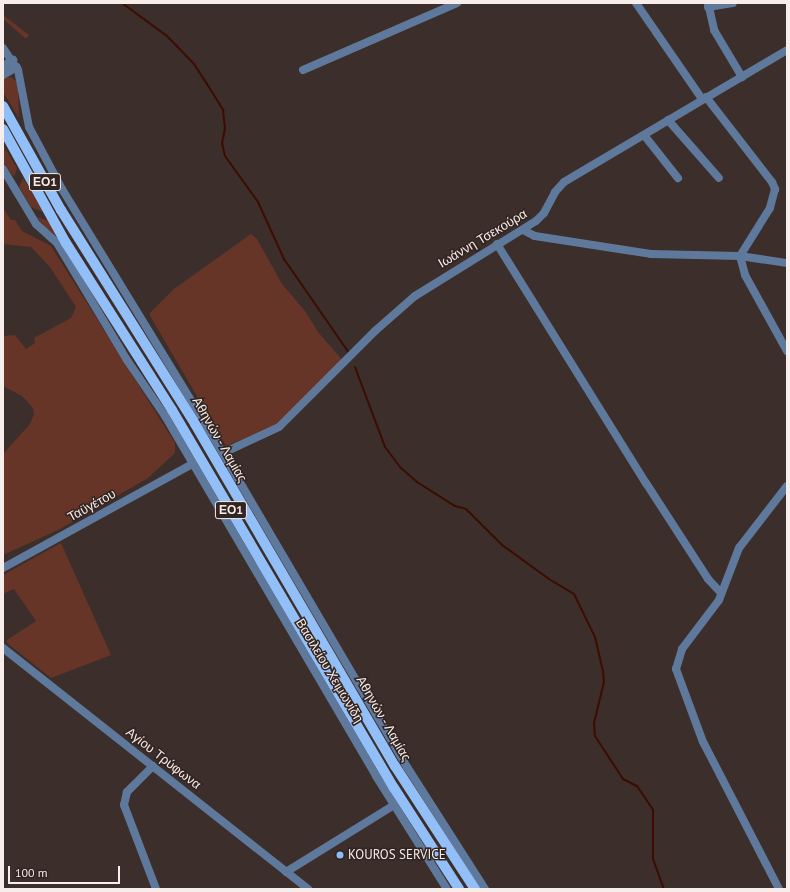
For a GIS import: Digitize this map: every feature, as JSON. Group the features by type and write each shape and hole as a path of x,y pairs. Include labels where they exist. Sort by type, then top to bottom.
{"main road":[{"name":"Αθηνών - Λαμίας","path":"3,106 61,210 195,424 395,766 474,889"},
{"name":"Αθηνών - Λαμίας","path":"3,129 66,243 172,410 394,788 459,889"},
{"path":"3,139 16,152"}],"street":[{"path":"304,70 457,3"},
{"path":"636,3 704,98 772,182 775,189 770,208 740,256 745,275 787,351"},
{"path":"733,3 708,5 714,30 742,77"},
{"path":"3,48 15,64 22,83 27,123 82,222 223,453 407,767 485,889"},
{"name":"Ιωάννη Τσεκούρα","path":"223,453 279,427 370,336 415,296 497,244 523,230 544,214 555,192 564,182 787,50"},
{"path":"3,66 15,64"},
{"path":"3,75 15,64"},
{"path":"668,120 719,178"},
{"path":"644,135 678,178"},
{"name":"Βασιλείου Χειμωνίδη","path":"3,169 36,224 57,243 192,464 394,805 447,889"},
{"path":"523,230 535,236 651,254 740,256 787,263"},
{"path":"497,244 646,483 708,579 721,593"},
{"name":"Ταϋγέτου","path":"3,568 192,464"},
{"path":"779,889 706,748 678,679 677,659 712,612 739,548 787,486"},
{"name":"Αγίου Τρύφωνα","path":"3,648 308,889"},
{"path":"153,766 127,792 124,805 156,889"},
{"path":"286,872 394,805"}],"shaded area":[{"path":"3,15 29,35 26,39 3,19"},
{"path":"11,77 16,81 18,90 19,118 3,92 3,78"},
{"path":"3,145 17,168 14,177 3,162"},
{"path":"23,178 43,212 31,207 19,187"},
{"path":"3,208 11,220 15,220 22,231 51,246 175,443 175,453 148,478 58,530 3,555 3,454 30,424 34,414 33,408 22,396 3,386 3,336 15,335 26,349 35,343 34,338 71,318 76,307 50,267 31,247 3,244"},
{"path":"37,217 49,221 61,241 45,230"},
{"path":"251,234 257,239 282,284 305,311 318,332 344,362 280,424 226,446 149,314 174,289"},
{"path":"61,543 111,655 51,678 7,643 7,640 36,621 14,589 3,594 3,575"}],"waterway":[{"path":"122,3 167,36 194,64 207,84 223,110 225,128 222,143 225,156 258,202 284,259 349,353"},
{"path":"355,367 385,447 401,468 417,482 455,506 466,509 502,545 549,579 574,594 595,637 603,671 604,682 594,723 595,736 623,779 637,786 653,810 653,859 664,889"}],"place":[{"name":"KOUROS SERVICE","path":"340,855"}]}
